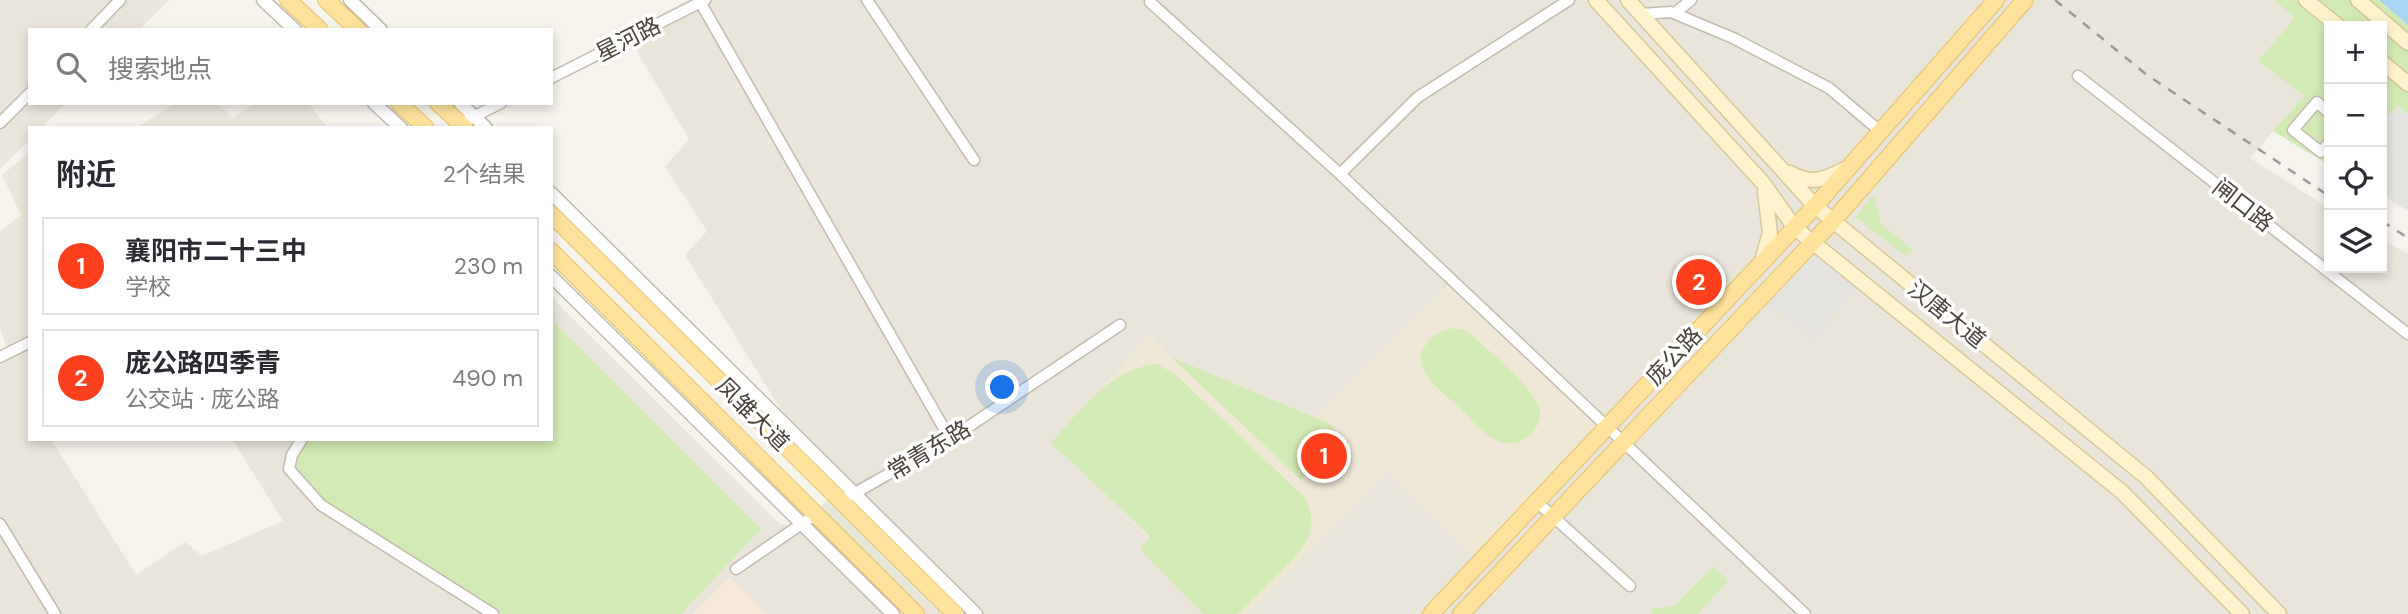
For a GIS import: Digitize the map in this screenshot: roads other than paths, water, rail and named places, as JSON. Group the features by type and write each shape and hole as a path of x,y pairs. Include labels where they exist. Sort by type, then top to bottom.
{"main road":[{"path":"288,0 318,28"},
{"path":"326,0 356,28"},
{"name":"汉唐大道","path":"1596,0 1763,183 1795,228 2122,492 2242,614"},
{"name":"汉唐大道","path":"1628,0 1815,206 2146,477 2278,614"},
{"name":"庞公路","path":"1431,614 1761,265 1996,0"},
{"name":"庞公路","path":"1461,614 1833,221 2025,0"},
{"path":"2306,0 2332,21"},
{"path":"2358,0 2408,43"},
{"path":"2387,66 2408,84"},
{"path":"402,105 424,126"},
{"path":"441,105 467,123"},
{"path":"1779,166 1808,182 1827,179 1852,165"},
{"path":"1761,265 1770,233 1763,183"},
{"path":"1851,236 1846,220 1857,194"},
{"name":"凤雏大道","path":"553,216 950,609"},
{"name":"凤雏大道","path":"553,253 715,414 809,518 916,614"},
{"path":"1792,263 1808,254 1830,257"}],"street":[{"path":"93,28 120,0"},
{"path":"263,0 293,28"},
{"path":"350,0 380,28"},
{"path":"867,0 974,160"},
{"path":"1340,174 1418,97 1569,0"},
{"path":"1675,13 1690,0"},
{"path":"701,1 950,439"},
{"name":"星河路","path":"553,77 701,1"},
{"path":"1150,2 1340,174 1805,614"},
{"path":"1641,14 1675,13 1733,38 1829,88 1881,132"},
{"name":"闸口路","path":"2078,76 2408,334"},
{"path":"0,123 28,95"},
{"path":"2324,109 2316,102 2292,130 2321,152 2325,147"},
{"path":"376,105 399,126"},
{"path":"461,105 467,123 498,105"},
{"path":"553,194 976,614"},
{"path":"553,278 755,478 809,518 892,614"},
{"name":"常青东路","path":"841,500 950,439 1120,324"},
{"path":"0,357 28,343"},
{"path":"715,414 755,478"},
{"path":"773,433 828,465"},
{"path":"301,441 292,455 289,468 321,505 493,614"},
{"path":"1537,502 1630,586"},
{"path":"736,569 809,518"},
{"path":"0,524 55,614"},
{"path":"950,609 961,614"}],"water":[{"path":"2379,0 2408,0 2408,25"}],"railway":[{"path":"2055,0 2147,75 2324,193"},
{"path":"2387,224 2408,238"}],"place":[{"name":"庞公路四季青","path":"1699,282"},
{"name":"襄阳市二十三中","path":"1324,456"}]}
